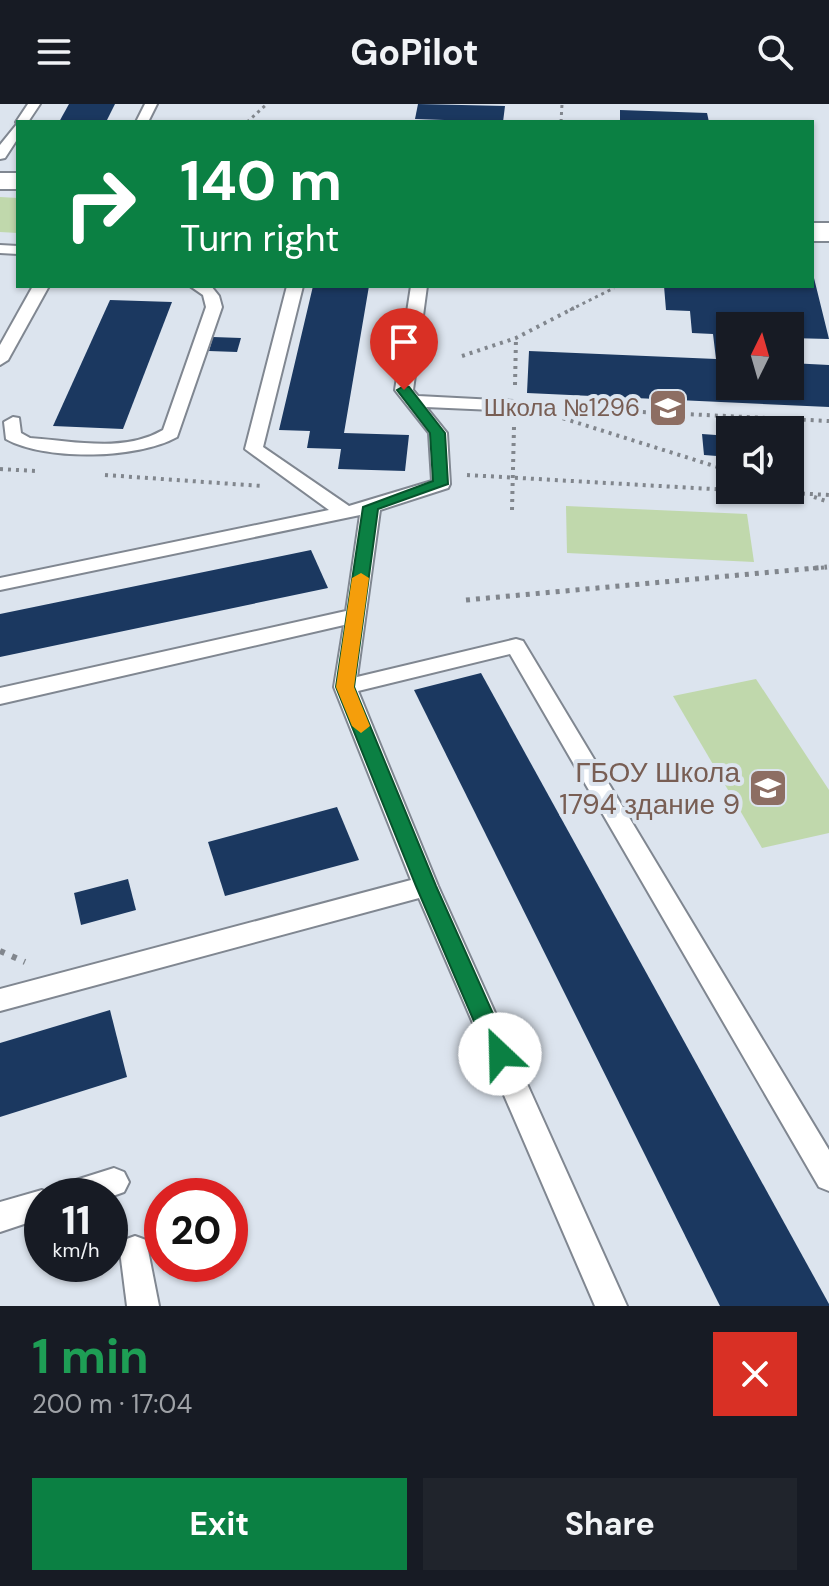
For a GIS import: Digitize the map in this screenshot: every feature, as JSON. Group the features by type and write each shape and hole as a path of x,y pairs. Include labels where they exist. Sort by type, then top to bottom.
{"lane":[{"path":"0,155 16,131"},
{"path":"0,360 40,288"},
{"path":"13,422 12,435 26,443 134,449 158,443 171,433 214,307 213,296 206,288"},
{"path":"294,288 254,449 311,489 358,509"},
{"path":"0,584 358,509 441,484 438,433 404,390 419,288"},
{"path":"413,401 514,406"},
{"path":"358,509 355,616 345,687 426,886 611,1306"},
{"path":"0,696 355,616"},
{"path":"345,687 516,646 829,1177"},
{"path":"0,1000 426,886"},
{"path":"0,1217 24,1210"},
{"path":"135,1251 143,1306"}],"path":[{"path":"249,120 267,104"},
{"path":"462,356 516,338 610,288"},
{"path":"716,467 528,407 722,416"},
{"path":"804,420 829,421"},
{"path":"0,469 47,472"},
{"path":"440,473 716,489"},
{"path":"93,475 311,489"},
{"path":"804,494 829,495"},
{"path":"804,494 829,502"},
{"path":"466,600 829,567"}],"green space":[{"path":"0,197 16,198 16,233 0,232"},
{"path":"566,506 747,514 754,562 567,553"},
{"path":"756,679 829,790 829,833 762,848 673,696"}],"building":[{"path":"69,104 115,104 107,120 60,120"},
{"path":"418,104 505,106 503,120 415,119"},
{"path":"620,110 707,113 709,120 620,120"},
{"path":"814,278 829,339 804,338 804,312 716,312 716,359 713,334 692,333 690,311 666,310 664,288 814,288"},
{"path":"313,288 369,288 344,433 409,435 405,471 338,469 341,449 307,448 310,431 279,430"},
{"path":"110,300 172,302 123,429 53,426"},
{"path":"213,337 241,338 237,352 209,351"},
{"path":"529,351 716,359 716,400 804,400 804,364 829,365 829,407 527,393"},
{"path":"702,434 716,435 716,456 704,455"},
{"path":"311,550 328,588 0,657 0,614"},
{"path":"481,673 829,1306 720,1306 414,690"},
{"path":"337,807 359,860 225,896 208,842"},
{"path":"128,879 136,910 81,925 74,893"},
{"path":"110,1010 127,1077 0,1117 0,1043"}],"slow traffic":[{"path":"361,578 345,687 361,726"}],"place":[{"name":"Школа №1296","path":"668,408"},
{"name":"ГБОУ Школа 1794 здание 9","path":"768,788"}],"route":[{"path":"404,390 438,433 441,484 371,507 345,687 426,886 500,1054"}]}
